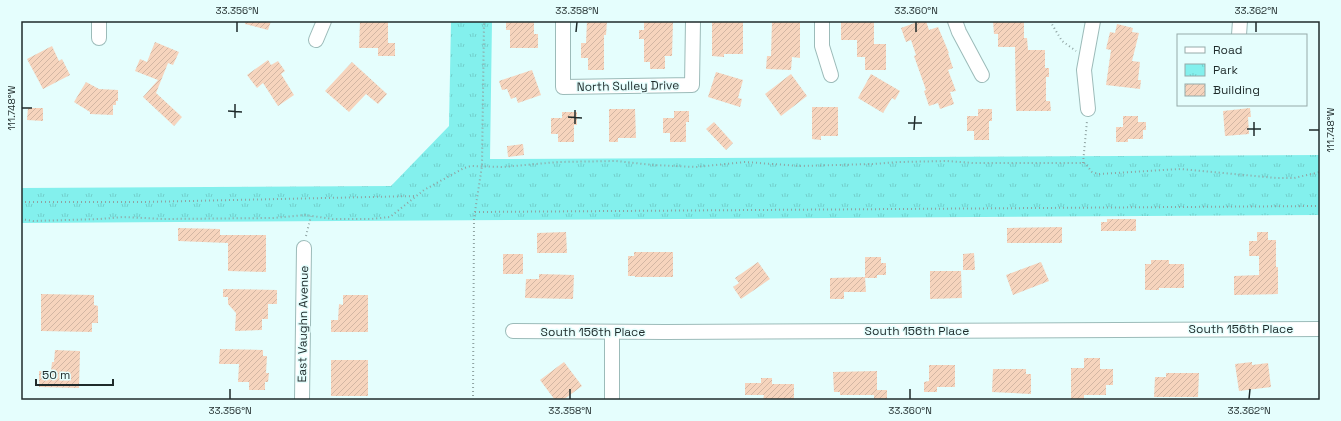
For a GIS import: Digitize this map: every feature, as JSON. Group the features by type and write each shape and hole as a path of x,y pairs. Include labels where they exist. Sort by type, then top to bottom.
{"street":[{"path":"99,21 99,38"},
{"path":"316,40 324,21"},
{"name":"North Sulley Drive","path":"564,21 563,87 692,84 693,21"},
{"path":"822,21 822,46 831,75"},
{"path":"956,21 959,32 982,75"},
{"path":"1088,109 1084,70 1093,21"},
{"path":"1239,34 1240,21"},
{"name":"East Vaughn Avenue","path":"302,400 304,248"},
{"name":"South 156th Place","path":"513,331 612,332 1320,329"},
{"path":"612,332 612,400"}],"path":[{"path":"473,400 475,212 482,166 484,21"},
{"path":"1050,21 1062,42 1087,56"},
{"path":"1083,163 1088,109"},
{"path":"21,219 33,221 123,217 164,219 273,218 305,215 332,219 363,219 390,216 424,190 464,168 471,166 503,167 573,162 616,162 696,167 745,162 800,166 947,161 973,163 1085,163 1092,172 1099,174 1181,169 1276,178 1294,178 1320,172"},
{"path":"21,202 143,202 417,196"},
{"path":"475,212 1320,206"},
{"path":"304,248 311,216"}],"green space":[{"path":"451,21 492,21 490,159 1320,155 1320,215 21,223 21,188 391,186 449,126"}],"building":[{"path":"245,21 271,21 268,30 245,24"},
{"path":"360,21 388,21 388,43 395,43 395,56 378,56 378,48 359,48"},
{"path":"506,21 534,21 534,34 538,34 538,48 510,48 510,30 506,30"},
{"path":"587,21 607,21 606,35 604,35 604,70 588,70 588,58 581,58 581,43 586,43"},
{"path":"644,21 673,21 672,56 664,56 665,69 650,69 650,62 644,62 644,39 639,39 639,30 644,30"},
{"path":"712,21 743,21 743,54 724,54 724,57 712,56"},
{"path":"772,21 800,21 800,58 792,57 791,70 766,69 767,56 771,56"},
{"path":"841,21 874,21 874,44 886,44 886,70 865,70 865,57 857,57 857,40 841,40"},
{"path":"920,21 926,21 929,30 938,27 949,53 953,68 948,70 956,91 950,92 954,104 940,109 938,103 929,106 924,91 926,90 914,56 916,55 911,40 906,42 901,28"},
{"path":"993,21 1024,21 1024,38 1027,38 1028,50 1045,50 1045,68 1049,68 1049,77 1046,77 1046,101 1050,101 1051,111 1016,111 1015,47 998,47 998,34 994,34"},
{"path":"1117,24 1133,28 1132,32 1139,33 1132,61 1140,62 1138,80 1141,80 1140,89 1106,85 1111,50 1106,49 1110,32 1115,33"},
{"path":"155,42 179,52 173,65 168,63 156,93 182,117 174,126 143,97 158,80 135,71 140,59 147,62"},
{"path":"52,46 59,61 62,59 70,75 43,89 27,59"},
{"path":"268,60 271,65 278,61 285,71 281,74 294,95 278,106 263,83 257,88 247,75"},
{"path":"352,62 387,94 378,104 366,94 349,112 325,91"},
{"path":"532,70 541,95 518,103 516,97 511,99 507,89 502,90 499,81"},
{"path":"716,72 743,80 738,98 742,99 740,107 708,97"},
{"path":"791,74 807,96 781,116 765,94"},
{"path":"871,74 900,91 895,100 892,98 883,113 858,98"},
{"path":"86,82 99,89 118,90 118,101 116,101 116,105 113,105 113,115 90,114 90,112 74,102"},
{"path":"812,107 838,107 838,136 821,136 821,140 812,139"},
{"path":"28,108 43,108 43,121 27,120"},
{"path":"1250,108 1251,117 1248,117 1249,134 1225,136 1223,111"},
{"path":"609,109 635,109 636,138 618,138 618,142 609,142"},
{"path":"978,109 992,109 992,121 989,121 989,140 974,140 974,131 967,131 967,116 978,116"},
{"path":"674,111 689,111 689,122 686,122 686,142 670,142 670,133 663,133 663,118 674,118"},
{"path":"562,112 577,112 577,125 574,125 574,142 558,142 558,134 551,134 551,118 562,118"},
{"path":"1123,116 1138,116 1138,122 1146,122 1146,130 1143,130 1143,139 1128,139 1128,142 1116,142 1116,127 1123,127"},
{"path":"714,122 733,143 726,150 706,129"},
{"path":"523,144 524,155 508,157 507,146"},
{"path":"1107,219 1136,219 1136,231 1101,231 1101,222 1107,222"},
{"path":"1062,227 1062,243 1007,243 1007,228"},
{"path":"178,228 220,229 220,235 266,235 266,272 228,271 228,243 178,241"},
{"path":"566,232 567,253 537,253 537,233"},
{"path":"1257,232 1268,232 1268,240 1276,240 1278,294 1234,295 1234,276 1259,275 1259,256 1249,256 1249,241 1257,241"},
{"path":"634,252 673,252 673,277 628,276 628,256 634,256"},
{"path":"974,253 975,270 963,270 963,254"},
{"path":"503,254 523,254 523,274 503,274"},
{"path":"865,257 881,257 881,263 886,263 886,275 877,275 877,278 865,278"},
{"path":"1151,260 1169,260 1169,264 1184,264 1184,288 1159,288 1159,290 1145,290 1145,264 1151,264"},
{"path":"758,262 770,279 741,299 733,287 739,283 735,278"},
{"path":"1041,262 1049,281 1013,295 1006,275"},
{"path":"930,271 961,271 962,298 930,299"},
{"path":"539,274 574,275 573,299 525,298 526,279 539,279"},
{"path":"865,277 866,292 844,292 844,299 830,299 830,278"},
{"path":"223,289 277,290 277,304 268,304 268,319 262,319 262,330 235,331 236,313 228,304 228,297 223,297"},
{"path":"41,294 94,295 94,305 98,306 98,323 92,323 92,332 41,331"},
{"path":"343,295 368,295 368,332 331,332 331,320 338,320 339,304 343,305"},
{"path":"220,349 263,350 263,356 267,356 266,373 269,373 268,382 265,382 265,390 249,390 249,382 238,382 239,364 219,364"},
{"path":"55,350 80,351 79,388 39,387 39,371 51,371 52,362 54,362"},
{"path":"1084,358 1100,358 1100,369 1113,369 1113,385 1106,385 1106,395 1084,395 1084,400 1071,400 1071,368 1084,368"},
{"path":"331,360 368,360 368,396 331,396"},
{"path":"564,362 582,386 563,400 555,400 540,380"},
{"path":"1252,362 1252,365 1268,363 1271,387 1239,391 1235,364"},
{"path":"929,365 955,365 955,387 937,387 937,392 924,392 924,382 929,381"},
{"path":"993,369 1026,369 1026,374 1031,374 1031,394 992,392"},
{"path":"877,371 877,390 887,390 887,400 874,400 874,395 840,395 840,392 834,392 833,372"},
{"path":"1166,373 1199,373 1198,397 1154,397 1155,377 1166,377"},
{"path":"761,378 772,378 772,384 794,384 794,400 763,400 764,395 745,395 745,383 761,383"}]}
